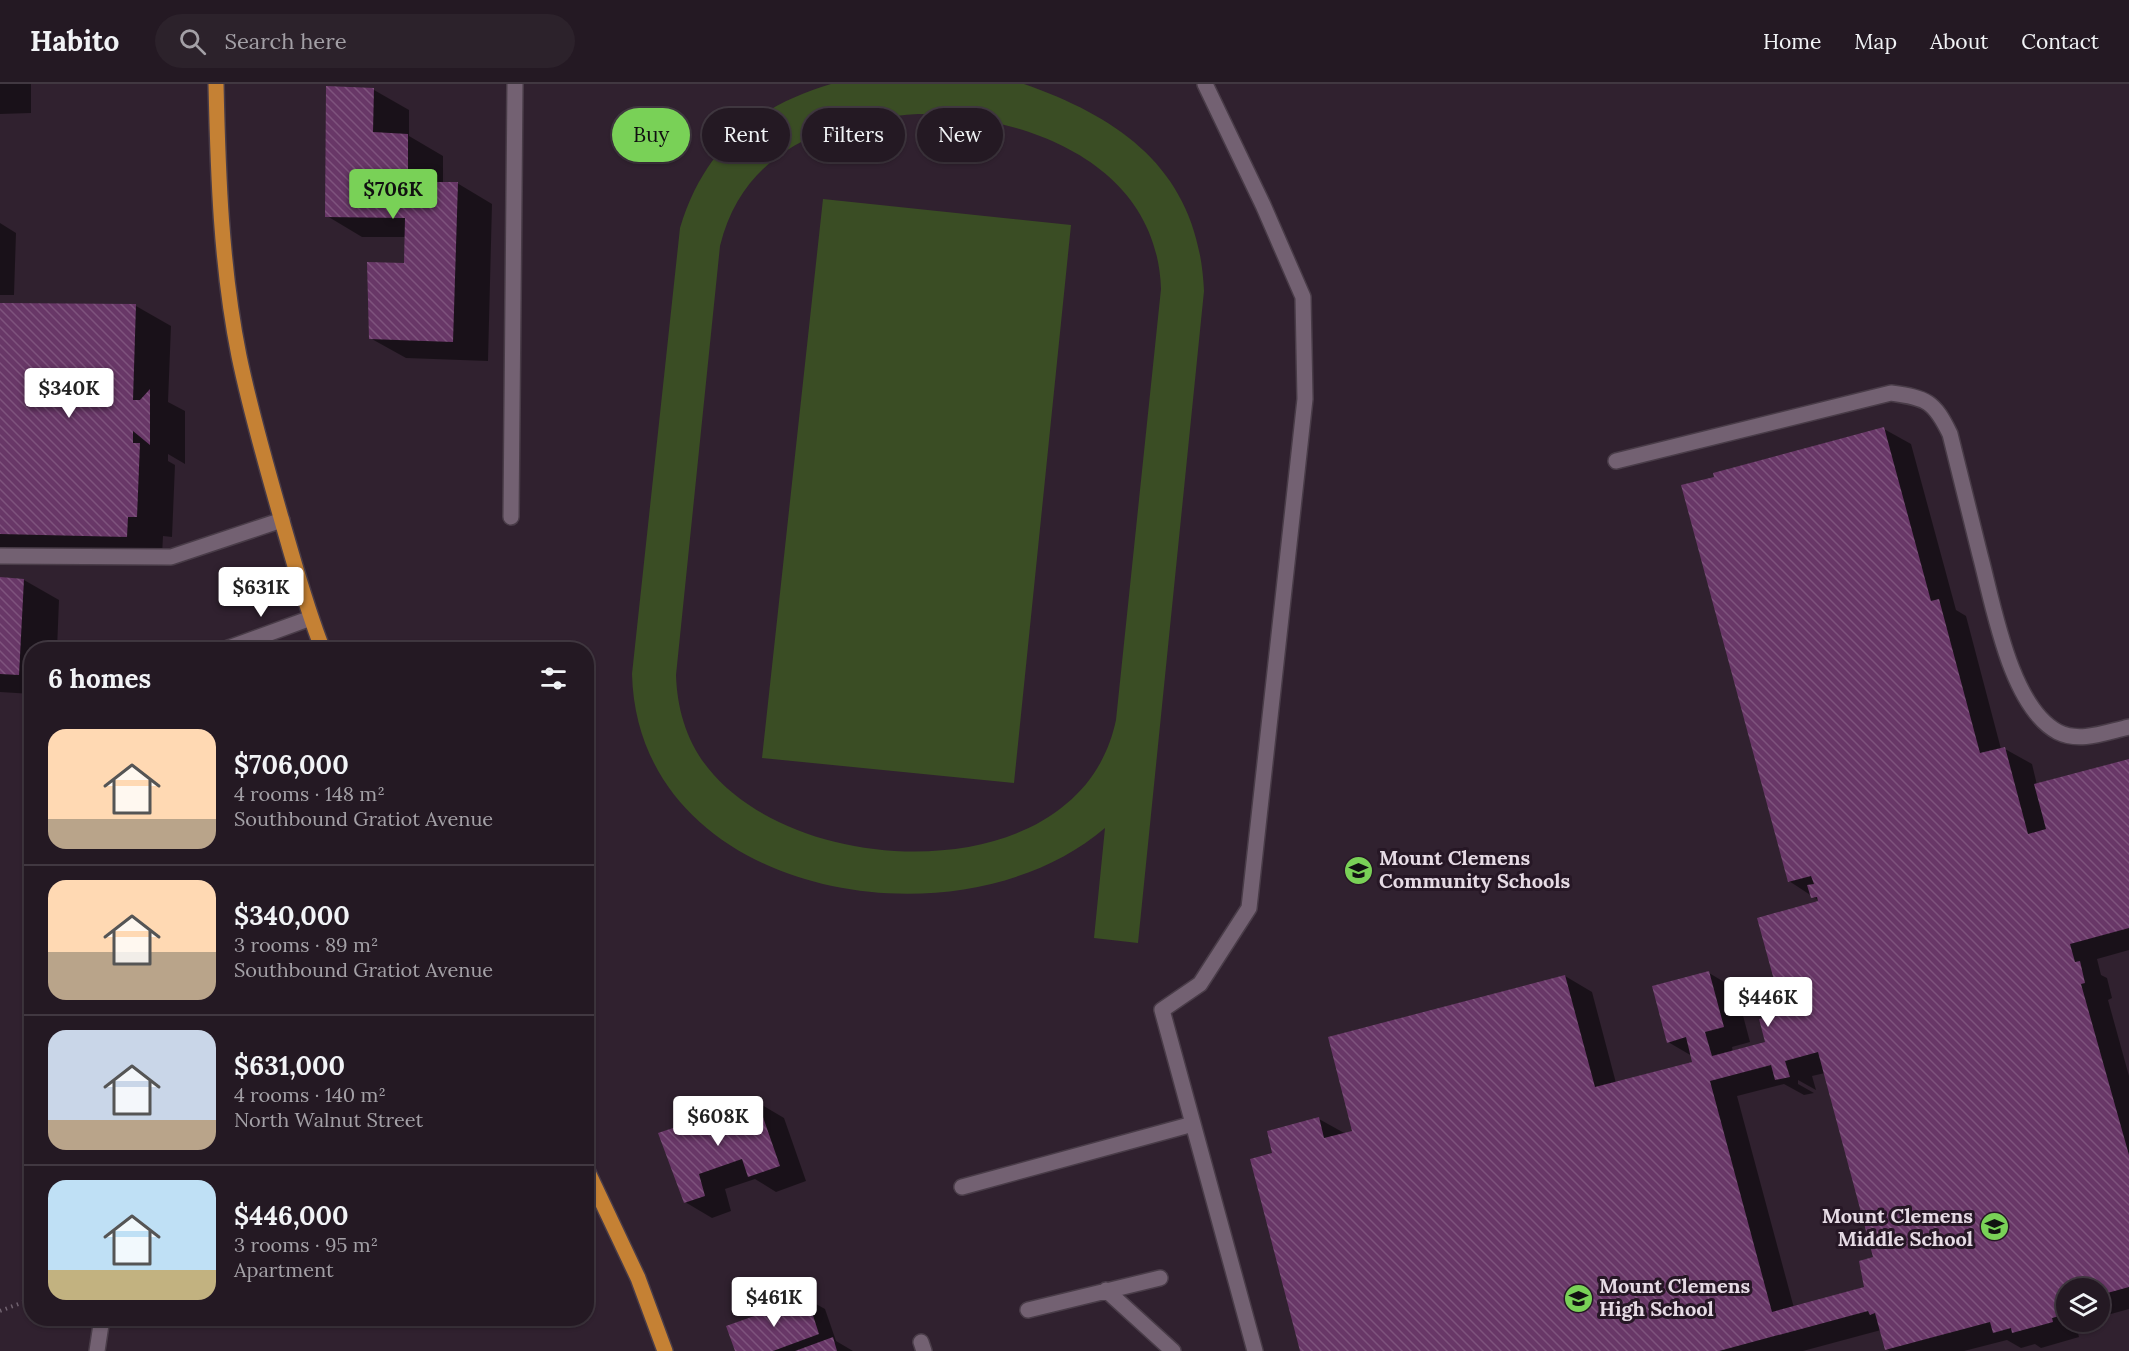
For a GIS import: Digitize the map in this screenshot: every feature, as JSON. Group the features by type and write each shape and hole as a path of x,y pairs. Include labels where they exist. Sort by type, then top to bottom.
{"main road":[{"path":"216,84 218,165 224,237 239,356 282,520 310,618 320,642"},
{"path":"594,1185 638,1278 665,1351"}],"street":[{"path":"511,517 516,84"},
{"path":"1205,84 1263,205 1303,297 1305,399 1249,908 1200,984 1162,1010 1255,1351"},
{"path":"1616,461 1891,393 1917,397 1937,409 1950,434 2004,650 2021,689 2037,714 2057,731 2077,738 2129,727"},
{"path":"0,556 171,557 282,520"},
{"path":"245,642 310,618"},
{"path":"962,1187 1193,1124"},
{"path":"1028,1310 1160,1278"},
{"path":"1106,1290 1173,1351"},
{"path":"98,1351 101,1326"}],"path":[{"path":"0,1311 24,1301"}],"green space":[{"path":"831,84 1024,84 1061,98 1095,115 1125,135 1151,158 1172,184 1188,215 1199,250 1204,291 1138,943 1094,938 1105,828 1043,866 970,888 893,894 816,882 746,855 688,811 648,750 632,674 680,228 690,200 712,162 770,162 748,185 732,213 720,246 676,675 678,700 684,724 694,747 708,768 741,799 783,824 830,841 881,850 933,851 982,844 1028,828 1066,804 1084,786 1098,766 1109,744 1116,720 1161,289 1154,245 1137,209 1111,179 1078,155 1041,137 1003,125 1003,108 917,108 917,114 905,115 905,108 802,108 802,142 790,149 790,108 773,108"},
{"path":"823,199 1071,225 1014,783 762,758"}],"building":[{"path":"326,86 374,88 373,132 408,134 408,182 458,182 453,342 369,339 367,262 404,263 405,218 325,217"},
{"path":"0,303 136,304 133,400 140,400 150,389 150,445 133,431 133,443 140,443 137,517 128,517 127,537 0,534"},
{"path":"1884,427 1931,601 1939,599 1980,753 2005,747 2028,834 2046,829 2034,784 2129,759 2129,928 2070,944 2075,962 2080,961 2085,983 2081,984 2129,1155 2129,1287 2110,1292 2110,1278 2056,1278 2056,1317 2052,1318 2053,1322 2012,1333 2011,1328 1993,1333 1990,1322 1885,1350 1875,1313 1870,1315 1868,1311 1719,1351 1300,1351 1250,1159 1272,1153 1267,1131 1319,1117 1324,1138 1352,1131 1328,1037 1565,975 1595,1087 1692,1062 1686,1037 1667,1043 1652,986 1709,971 1724,1027 1705,1032 1712,1056 1765,1042 1759,1019 1783,1013 1757,918 1818,901 1817,897 1811,898 1807,885 1814,884 1811,876 1788,882 1681,485 1714,477 1713,473","holes":["1818,1052 1873,1257 1859,1261 1864,1287 1772,1312 1710,1081 1771,1065 1775,1080 1790,1077 1785,1061"]},
{"path":"0,577 24,579 19,675 0,674"},
{"path":"757,1100 780,1166 748,1177 742,1159 699,1174 705,1196 684,1203 658,1133"},
{"path":"807,1297 819,1334 773,1351 735,1351 726,1326"},
{"path":"833,1337 837,1351 795,1351"}],"place":[{"name":"Mount Clemens Community Schools","path":"1358,870"},
{"name":"Mount Clemens Middle School","path":"1994,1227"},
{"name":"Mount Clemens High School","path":"1578,1298"}]}
